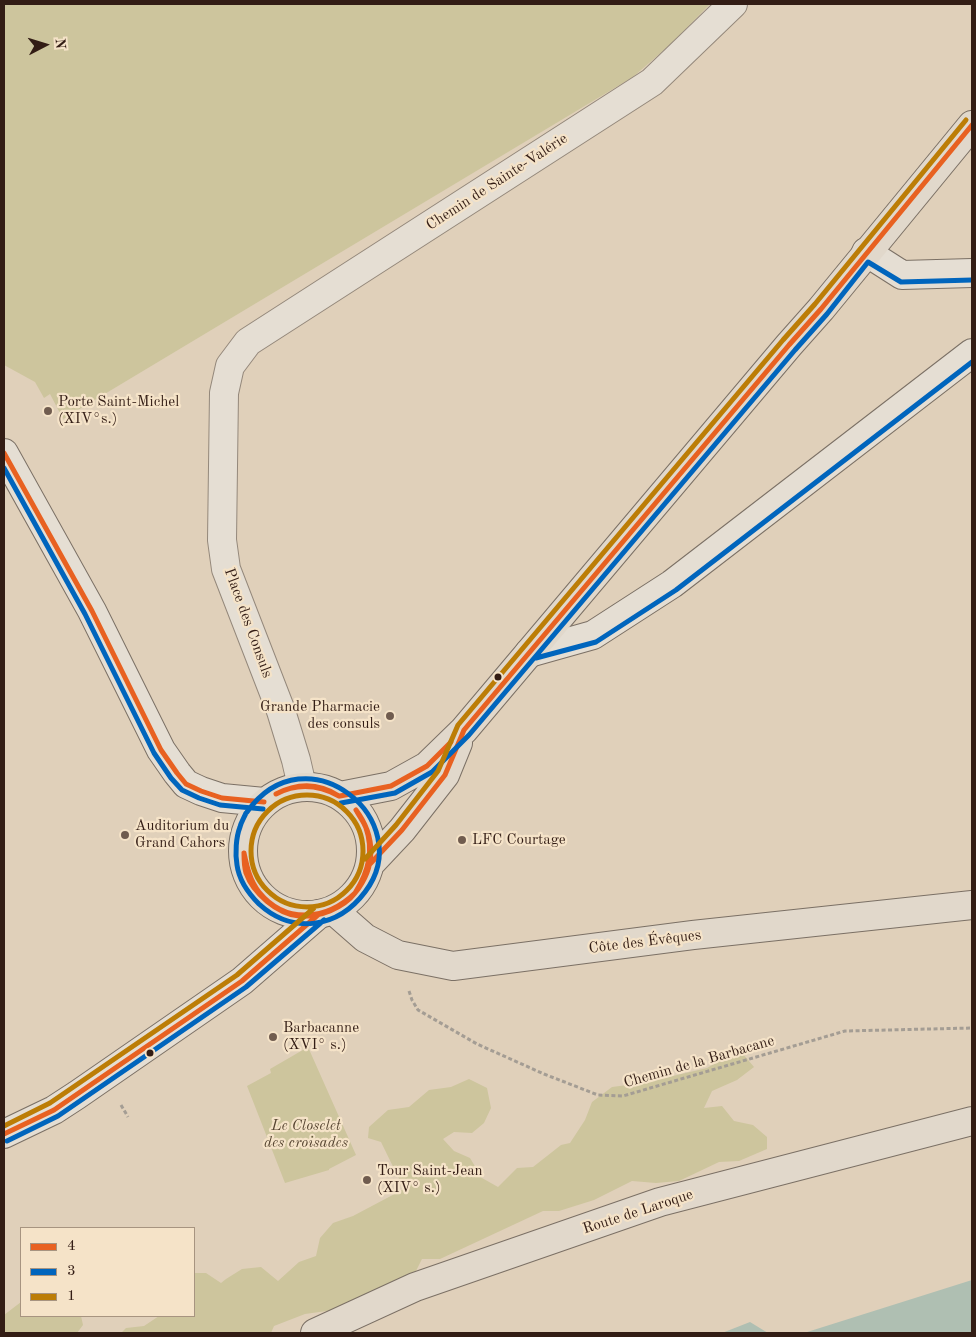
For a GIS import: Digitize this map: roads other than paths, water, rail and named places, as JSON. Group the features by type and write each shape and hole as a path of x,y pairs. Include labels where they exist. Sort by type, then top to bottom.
{"main road":[{"path":"340,796 391,786 427,766 464,730 821,308 972,124"},
{"path":"370,864 402,830 445,775 464,730"},
{"path":"311,786 340,796 355,808 365,825 371,844 370,864 362,883 350,898 326,912 298,916 285,912 268,902 255,888 246,871 242,852 246,832 253,816 264,802 293,787 311,786"},
{"name":"Côte des Évêques","path":"326,912 365,938 398,955 453,966 684,937 972,905"},
{"name":"Route de Laroque","path":"315,1333 415,1287 660,1202 972,1121"}],"street":[{"name":"Chemin de Sainte-Valérie","path":"248,342 652,82 733,4"},
{"path":"866,252 902,275 972,273"},
{"name":"Place des Consuls","path":"248,342 230,366 224,393 223,553 226,569 283,720 302,786"},
{"path":"529,653 593,635 672,584 972,354"},
{"path":"7,467 92,611 161,750 177,773 186,784 222,798 264,802"},
{"path":"4,1134 54,1110 77,1096 242,981 326,912"}],"place":[{"name":"Porte Saint-Michel (XIV°s.)","path":"48,411"},
{"name":"Grande Pharmacie des consuls","path":"390,716"},
{"name":"Auditorium du Grand Cahors","path":"125,835"},
{"name":"LFC Courtage","path":"462,840"},
{"name":"Barbacanne (XVI° s.)","path":"273,1037"},
{"name":"Tour Saint-Jean (XIV° s.)","path":"367,1180"}],"park label":[{"name":"Le Closelet des croisades","path":"306,1134"}]}
